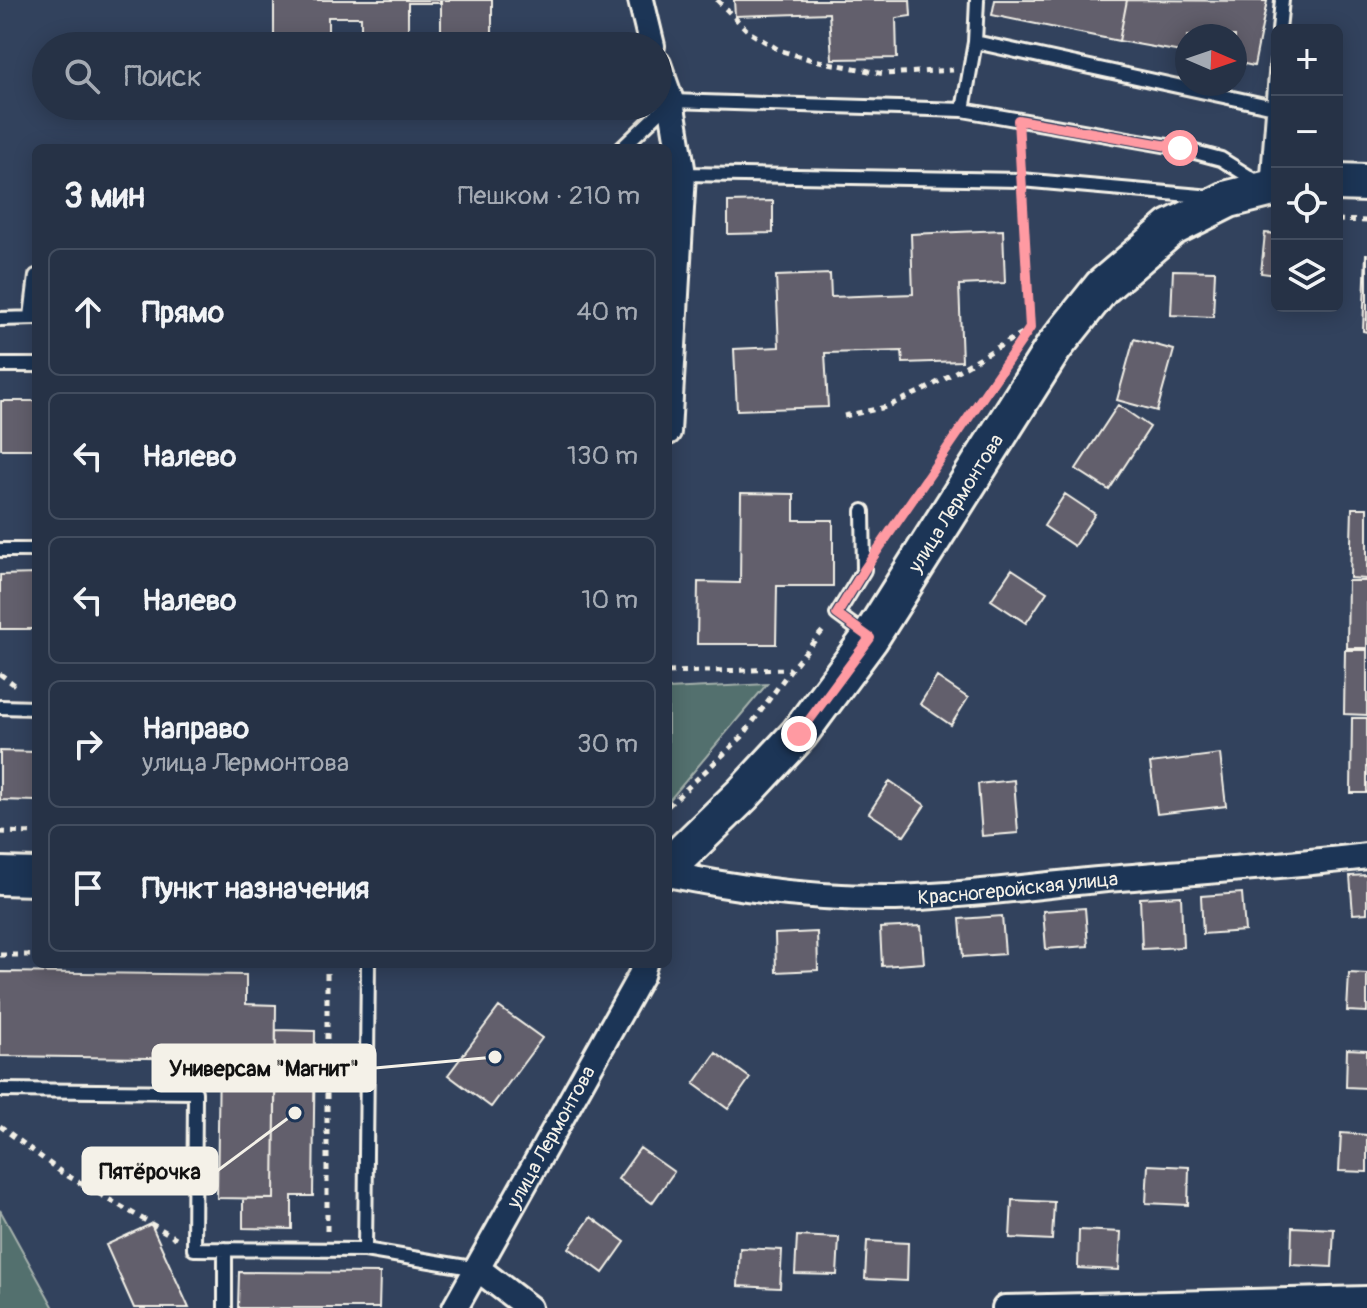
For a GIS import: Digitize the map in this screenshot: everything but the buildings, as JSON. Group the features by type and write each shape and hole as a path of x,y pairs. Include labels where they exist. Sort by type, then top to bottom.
{"main road":[{"path":"1343,182 1367,183"},
{"name":"улица Лермонтова","path":"672,863 799,734 870,638 1054,347 1102,287 1171,228 1229,199 1271,188"},
{"path":"0,876 32,877"}],"street":[{"path":"641,0 649,32"},
{"path":"672,119 675,173 672,284"},
{"name":"Красногеройская улица","path":"672,875 729,887 897,898 1264,868 1367,856"},
{"name":"улица Лермонтова","path":"455,1308 643,968"},
{"path":"478,1269 529,1308"},
{"path":"1005,1308 1367,1299"}],"lane":[{"path":"963,110 975,42 977,0"},
{"path":"1280,24 1282,0"},
{"path":"975,42 1271,106"},
{"path":"672,101 963,110 1180,148 1221,159 1271,187"},
{"path":"626,144 651,120"},
{"path":"675,173 1021,180 1229,199"},
{"path":"0,319 32,317"},
{"path":"0,365 32,365"},
{"path":"863,511 864,570 837,614 870,638"},
{"path":"0,550 32,550"},
{"path":"0,707 32,708"},
{"path":"365,1250 368,968"},
{"path":"0,1090 195,1092 194,1249 365,1250 478,1269"},
{"path":"225,1249 225,1308"}],"path":[{"path":"717,0 749,32 779,50 809,59 884,74 970,68"},
{"path":"1018,120 1030,328 1022,341"},
{"path":"1343,220 1367,221"},
{"path":"844,416 886,407 926,389 1030,328"},
{"path":"864,570 969,417"},
{"path":"672,802 742,737 791,669 837,614"},
{"path":"672,672 791,669"},
{"path":"0,832 32,833"},
{"path":"0,955 32,955"},
{"path":"327,968 327,1250"},
{"path":"0,1126 61,1172 194,1249"}],"green space":[{"path":"767,684 672,797 672,689"},
{"path":"0,1210 54,1308 0,1308"}],"place":[{"name":"Универсам \"Магнит\"","path":"495,1057"},
{"name":"Пятёрочка","path":"295,1113"}],"route":[{"path":"799,734 870,638 837,614 1030,328 1018,120 1180,148"}]}
